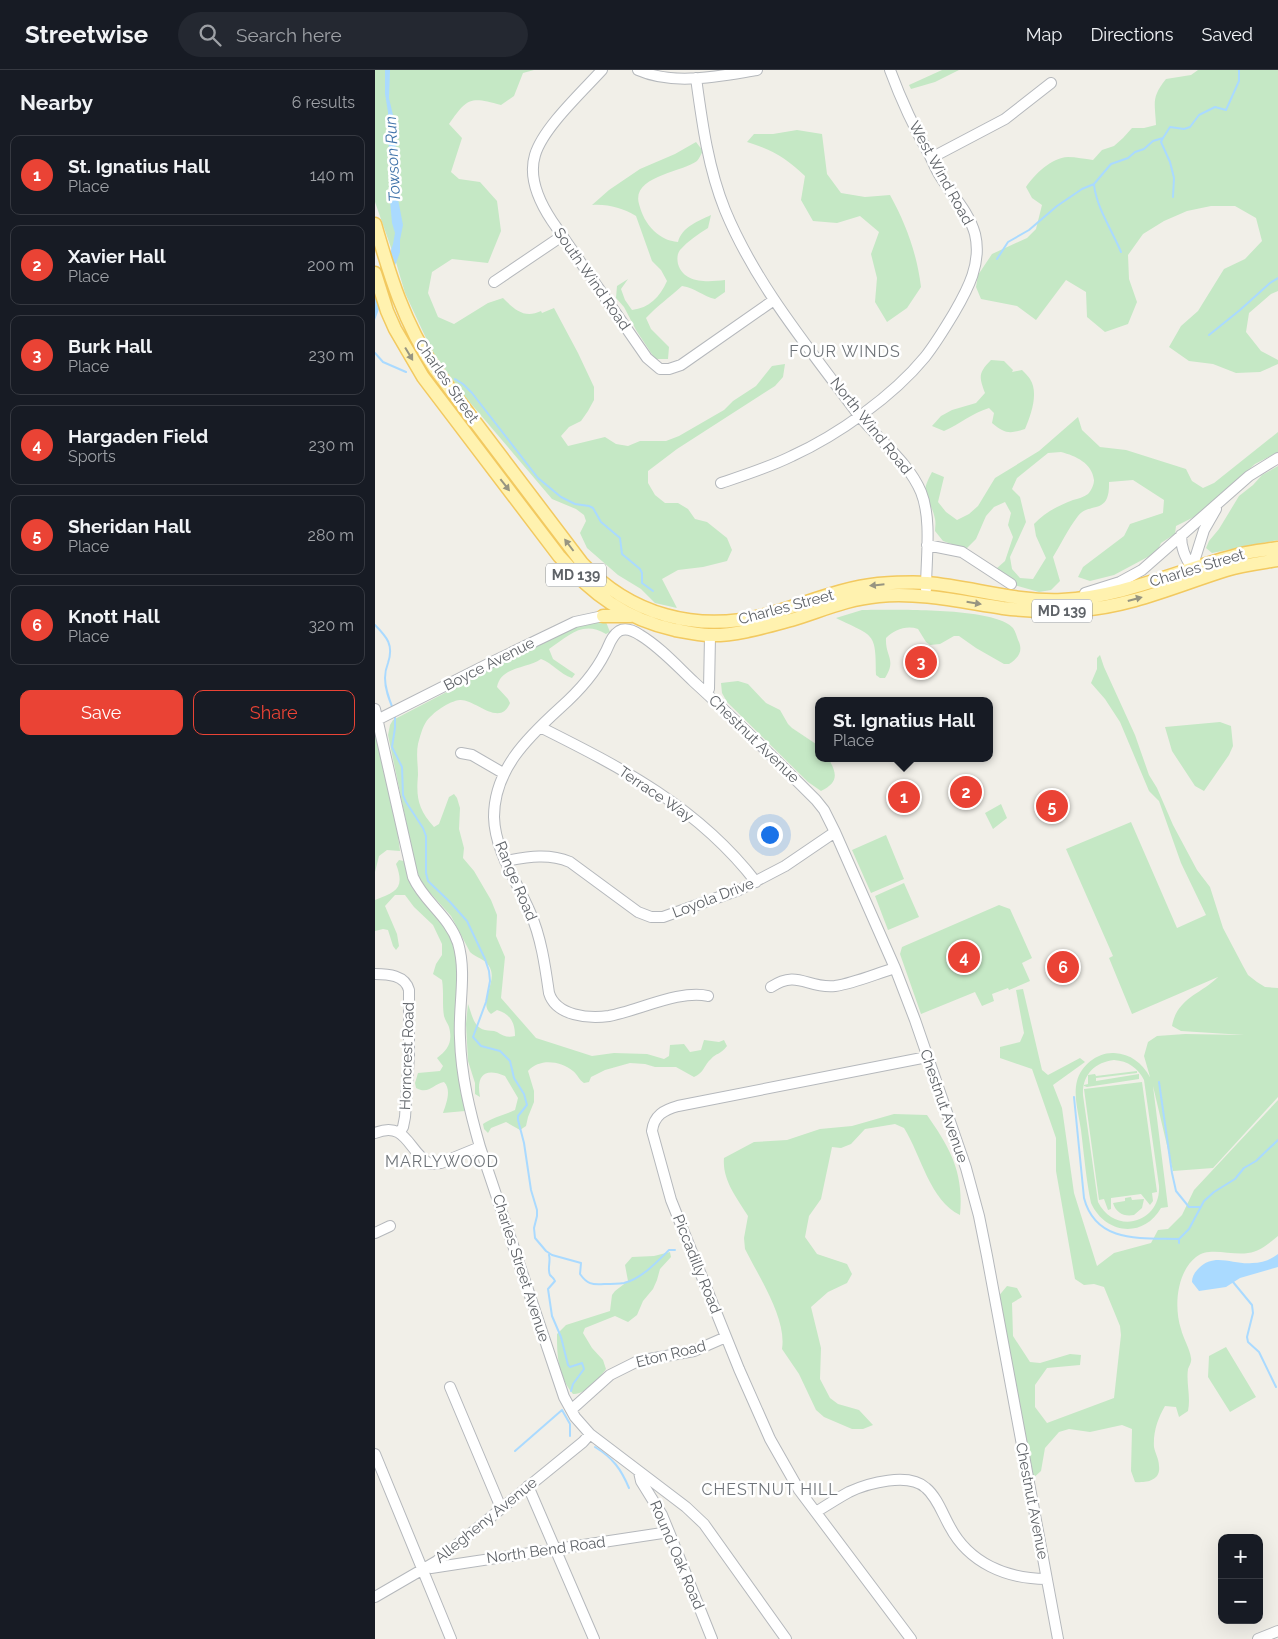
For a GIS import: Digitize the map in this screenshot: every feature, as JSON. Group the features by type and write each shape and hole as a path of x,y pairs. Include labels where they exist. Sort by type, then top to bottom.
{"main road":[{"name":"Charles Street","path":"375,224 391,279 405,316 427,357 588,569 612,590 645,609 675,618 718,622 743,620 767,615 864,586 889,583 926,583 1045,600 1067,599 1112,593 1243,553 1278,548"},
{"path":"376,280 391,279"},
{"name":"Charles Street","path":"376,280 381,308 409,354 439,399 559,556 585,584 613,606 632,616 665,628 710,636 752,630 858,599 900,595 1004,608 1053,612 1081,610 1123,603 1227,570 1278,560"},
{"path":"603,616 613,606"},
{"path":"645,609 675,624 703,629 710,636 718,628 743,626 773,618 788,608"},
{"path":"603,616 632,616"}],"street":[{"name":"South Wind Road","path":"602,70 559,118 540,145 535,155 533,167 538,195 543,207 647,358 660,369 669,369 687,362 774,300"},
{"path":"638,70 661,76 696,78 757,70"},
{"name":"West Wind Road","path":"721,483 791,457 827,438 859,416 893,389 924,358 967,291 975,267 977,245 975,233 960,204 939,176 908,114 890,70"},
{"name":"North Wind Road","path":"696,78 706,143 715,181 724,209 739,241 774,300 859,416 913,476 917,484 925,506 927,545 926,597"},
{"path":"931,158 998,123 1051,83"},
{"path":"494,282 562,236"},
{"path":"1067,599 1120,582 1142,570 1249,476 1278,458"},
{"path":"1192,568 1204,530 1224,497"},
{"path":"1181,534 1181,544 1192,568"},
{"path":"927,545 962,552 1011,584"},
{"name":"Boyce Avenue","path":"377,720 394,713 494,660 575,622 603,616"},
{"name":"Range Road","path":"706,693 653,644 635,632 619,631 611,640 599,666 592,676 525,742 503,773 497,790 494,819 496,837 505,861 531,913 540,940 550,998 559,1007 579,1016 609,1016 670,999 700,994 708,996"},
{"name":"Chestnut Avenue","path":"710,636 709,689 706,693 817,800 824,810 895,968 955,1135 979,1216 1058,1639"},
{"name":"Charles Street Avenue","path":"375,709 413,877 419,888 447,921 455,935 460,950 462,969 459,1025 470,1109 480,1148 561,1389 571,1410 590,1434 686,1507 704,1524 786,1639"},
{"name":"Terrace Way","path":"540,727 633,776 669,800 726,846 756,882"},
{"path":"461,753 472,755 503,773"},
{"name":"Loyola Drive","path":"505,861 541,855 562,859 570,862 638,912 651,917 663,917 756,882 785,866 835,832"},
{"path":"771,987 785,979 803,980 821,986 835,986 895,968"},
{"name":"Horncrest Road","path":"375,974 399,977 406,982 409,990 409,1055 405,1117 400,1132"},
{"name":"Piccadilly Road","path":"911,1639 799,1490 770,1439 739,1369 671,1200 653,1137 653,1126 657,1117 664,1111 678,1106 927,1057"},
{"path":"375,1133 385,1130 400,1132 417,1155 430,1164 447,1161 480,1148"},
{"path":"375,1233 390,1226"},
{"name":"Eton Road","path":"571,1410 610,1375 637,1360 694,1351 726,1337"},
{"path":"450,1387 501,1508"},
{"name":"Allegheny Avenue","path":"375,1597 437,1561 583,1442 590,1434"},
{"path":"375,1454 451,1639"},
{"name":"Round Oak Road","path":"639,1472 641,1481 669,1532 712,1639"},
{"path":"816,1512 851,1491 865,1486 901,1479 910,1480 926,1487 931,1492 952,1531 972,1555 986,1565 1001,1572 1019,1577 1046,1579"},
{"path":"528,1486 594,1639"},
{"name":"North Bend Road","path":"423,1570 443,1565 669,1532"},
{"path":"1257,1639 1278,1631"}],"green space":[{"path":"375,70 534,70 523,73 514,96 501,105 476,100 470,101 460,109 449,124 462,138 451,172 459,179 480,182 497,201 501,231 488,263 452,259 432,272 428,293 438,317 454,324 488,303 503,298 515,309 529,314 541,311 542,313 554,308 594,387 594,400 588,411 581,421 569,427 561,436 568,446 605,437 616,444 628,446 640,441 666,441 679,436 724,410 733,401 756,386 772,366 785,364 783,377 775,386 677,449 648,471 648,483 655,495 665,503 678,503 688,509 695,519 707,522 727,538 732,550 727,561 703,567 678,570 662,579 677,608 655,603 641,589 618,575 587,548 580,533 586,521 584,515 576,509 552,499 461,392 432,351 405,293 375,202"},
{"path":"942,70 959,70 935,82 911,89 909,85"},
{"path":"1198,70 1278,70 1278,291 1271,294 1249,313 1246,332 1261,351 1278,360 1278,364 1260,372 1236,373 1213,364 1189,361 1169,347 1181,326 1198,311 1224,269 1245,259 1262,241 1256,218 1235,206 1211,206 1187,211 1164,221 1143,234 1128,255 1129,279 1137,302 1128,324 1105,332 1087,317 1086,292 1066,280 1036,320 1017,306 981,299 976,287 978,275 992,254 1027,238 1036,229 1042,205 1032,198 1026,187 1034,177 1044,168 1062,158 1071,157 1093,160 1102,150 1114,146 1132,128 1156,125 1155,100 1161,85 1166,79 1191,75"},
{"path":"797,130 822,134 827,174 841,193 865,197 890,195 901,217 914,251 921,287 907,308 887,322 875,302 877,278 871,254 879,232 860,216 837,223 813,221 801,200 805,176 779,155 747,142 754,134 773,134"},
{"path":"696,142 703,151 697,161 650,181 643,187 639,195 639,204 641,212 654,231 665,239 674,242 678,242 683,232 691,225 711,215 708,228 680,250 677,257 678,264 681,271 691,278 704,281 725,280 725,292 715,299 682,286 650,314 646,318 651,329 669,347 668,359 655,359 624,307 616,298 617,286 628,279 621,289 625,300 632,310 644,307 653,301 667,281 661,270 652,261 636,216 615,207 592,205 609,190 640,169 675,154"},
{"path":"991,360 1004,361 1013,370 1012,372 1022,370 1033,385 1032,411 1025,429 1015,432 1004,431 992,423 994,413 989,408 944,431 932,426 941,416 952,410 976,403 985,393 981,375"},
{"path":"1078,417 1082,430 1100,447 1126,450 1186,469 1192,481 1203,488 1214,483 1278,432 1278,452 1255,464 1198,515 1176,526 1175,534 1161,543 1157,552 1114,575 1090,581 1078,577 1083,567 1124,536 1130,524 1163,513 1164,500 1133,480 1109,482 1106,500 1103,504 1088,509 1078,516 1053,557 1060,581 1051,590 1039,592 1014,585 996,569 1005,561 1013,537 1008,525 1011,513 1005,502 994,507 986,516 976,539 966,549 943,541 935,531 935,519 926,497 925,488 932,472 944,477 938,502 946,512 957,520 969,514 978,506 995,478 1039,451","holes":["1061,452 1078,458 1087,465 1093,474 1093,486 1086,495 1052,510 1034,524 1036,536 1046,558 1033,579 1020,578 1012,569 1010,557 1026,522 1020,497 1012,489 1017,478 1048,453"]},
{"path":"1278,466 1278,540 1212,553 1206,548 1209,541 1219,529 1239,496 1262,475"},
{"path":"862,610 942,611 986,616 1003,621 1013,628 1020,646 1020,652 1012,662 1004,664 959,636 954,636 940,644 930,645 918,629 905,628 896,631 886,638 890,666 885,678 880,678 876,675 875,650 870,637 836,618"},
{"path":"606,622 610,632 606,634 597,630 583,629 569,635 549,649 553,659 575,674 572,678 541,659 509,672 499,680 497,687 510,703 506,710 500,713 494,713 460,700 436,711 425,724 417,748 417,790 419,803 424,815 434,827 439,824 449,797 454,794 457,798 460,808 459,829 464,848 463,858 474,871 491,900 497,915 496,936 505,957 501,998 536,1038 592,1056 614,1053 647,1054 664,1059 669,1056 670,1045 684,1044 690,1052 701,1050 704,1040 719,1042 724,1040 727,1046 713,1057 700,1073 694,1077 676,1067 655,1067 630,1063 605,1070 591,1077 589,1082 584,1083 573,1071 562,1065 550,1062 538,1064 528,1071 534,1091 534,1102 526,1126 520,1130 506,1122 491,1128 488,1133 484,1129 483,1124 515,1110 518,1098 505,1076 498,1073 483,1075 479,1084 480,1097 475,1094 475,1083 468,1061 466,1024 468,1004 473,1020 485,1030 495,1031 503,1036 510,1037 515,1036 514,1027 511,1019 505,1014 497,1010 491,1014 487,1009 487,998 492,979 489,966 485,961 470,952 451,916 422,884 416,869 388,735 390,725 393,720 556,635 580,624"},
{"path":"1100,655 1135,735 1149,775 1197,870 1210,887 1223,928 1243,966 1248,975 1257,982 1265,987 1278,988 1278,1097 1213,1168 1173,1171 1153,1086 1168,1207 1161,1208 1144,1225 1125,1229 1105,1221 1091,1203 1076,1099 1077,1081 1082,1070 1096,1057 1114,1053 1131,1057 1143,1067 1150,1077 1144,1056 1148,1042 1157,1036 1185,1034 1244,1035 1181,1031 1172,1026 1179,1009 1184,1003 1218,977 1132,1014 1109,958 1113,956 1066,849 1131,822 1177,928 1206,915 1181,863 1159,801 1149,791 1120,722 1105,699 1091,683 1097,669 1097,658","holes":["1114,1060 1132,1066 1144,1080 1159,1186 1158,1199 1153,1209 1136,1221 1125,1222 1115,1219 1106,1213 1098,1202 1083,1095 1085,1081 1091,1071 1107,1061"]},
{"path":"738,681 748,684 766,703 780,710 792,728 815,743 815,762 830,762 835,773 835,778 831,785 821,791 808,782 727,702 722,693 721,683"},
{"path":"1220,722 1231,726 1233,746 1229,755 1204,791 1195,786 1172,751 1165,727"},
{"path":"375,731 396,821 400,851 387,850 379,856 375,872"},
{"path":"1001,804 1007,818 993,829 985,813"},
{"path":"886,835 904,879 871,893 852,850"},
{"path":"399,860 404,861 408,879 414,890 436,914 449,933 454,946 458,969 455,1029 465,1111 443,1113 448,1093 444,1082 428,1090 416,1088 415,1083 418,1073 440,1071 443,1066 437,1058 449,1045 450,1032 444,1016 442,980 433,974 436,964 442,955 442,944 433,925 414,907 405,895 395,895 385,906 397,934 399,946 396,950 388,930 375,931 375,900 397,888 400,879 396,864"},
{"path":"904,883 919,917 888,930 875,896"},
{"path":"999,905 1010,909 1032,958 1022,963 1030,981 1009,990 1008,988 992,994 994,1001 982,1006 975,992 921,1014 900,954 902,947"},
{"path":"1023,989 1042,1070 1048,1075 1080,1058 1085,1062 1053,1085 1062,1108 1074,1193 1097,1266 1114,1253 1151,1243 1158,1230 1168,1229 1182,1215 1194,1190 1278,1100 1278,1236 1264,1247 1252,1252 1242,1254 1207,1252 1201,1254 1189,1264 1184,1272 1177,1301 1179,1321 1191,1359 1188,1369 1188,1411 1179,1417 1176,1407 1165,1406 1158,1420 1154,1436 1154,1447 1159,1471 1158,1475 1152,1480 1135,1482 1131,1471 1132,1429 1122,1425 1090,1432 1069,1429 1059,1432 1045,1448 1041,1471 1031,1480 997,1298 1007,1286 1017,1288 1022,1297 1012,1303 1013,1336 1030,1362 1040,1363 1070,1354 1081,1355 1080,1365 1047,1368 1035,1385 1035,1407 1047,1423 1114,1398 1121,1335 1120,1326 1104,1287 1094,1284 1084,1285 1075,1279 1056,1171 1056,1138 1032,1069 1000,1058 1000,1047 1020,1042 1024,1033 1016,990"},
{"path":"1137,1071 1137,1073 1096,1078 1096,1081 1139,1074 1139,1079 1084,1086 1088,1084 1088,1075 1095,1074 1096,1076"},
{"path":"1142,1082 1157,1192 1152,1193 1153,1201 1150,1205 1141,1194 1111,1198 1111,1209 1108,1210 1104,1199 1099,1200 1084,1089"},
{"path":"894,1114 927,1115 935,1127 954,1161 960,1186 960,1215 941,1199 927,1176 904,1128 895,1124 865,1129 851,1144 841,1148 832,1147 821,1199 809,1216 805,1237 817,1254 847,1264 852,1274 847,1283 828,1292 811,1307 821,1348 820,1379 830,1398 838,1404 859,1410 873,1425 863,1429 852,1429 824,1417 816,1410 799,1374 782,1349 780,1325 771,1298 745,1249 744,1238 748,1216 735,1196 725,1174 724,1158 754,1142 787,1140 820,1129 852,1126"},
{"path":"1131,1197 1132,1200 1144,1199 1142,1208 1134,1215 1124,1215 1118,1212 1113,1203 1125,1201 1125,1198"},
{"path":"670,1252 671,1257 660,1269 653,1289 643,1301 637,1315 628,1322 615,1316 585,1328 583,1333 592,1348 603,1360 606,1369 596,1382 587,1389 578,1394 573,1394 564,1380 559,1366 557,1334 566,1325 610,1311 612,1295 628,1281 625,1265 632,1257 654,1256"},
{"path":"1226,1347 1256,1397 1230,1412 1208,1377 1209,1356"}],"water":[{"name":"Towson Run","path":"385,70 390,70 389,98 393,115 392,127 396,145 395,155 398,164 397,194 403,225 400,252 375,320 375,299 395,233 392,223 389,189 392,168 389,158"},
{"path":"1278,1254 1278,1267 1240,1278 1226,1287 1199,1291 1192,1282 1193,1276 1198,1270 1205,1263 1211,1261 1224,1260 1256,1263 1266,1261"}],"waterway":[{"path":"997,259 1008,242 1029,230 1057,206 1082,189 1094,184 1111,164 1128,158 1135,152 1144,149 1153,141 1163,138 1170,127 1184,129 1190,127 1199,115 1215,107 1226,110 1239,81 1239,70"},
{"path":"1163,138 1161,142 1170,162 1174,178 1173,197"},
{"path":"1094,185 1101,211 1121,252"},
{"path":"1209,335 1278,278"},
{"path":"375,353 383,362 406,372"},
{"path":"455,379 472,393 538,478 561,497 575,504 593,508 601,522 620,538 622,554 640,569 642,583 653,591"},
{"path":"375,625 383,633 390,646 390,657 385,672 385,682 393,709"},
{"path":"395,716 392,747 402,767 403,795 426,836 426,873 428,881 467,921 489,971 490,981 486,1002 473,1037 481,1046 500,1051 510,1061 514,1078 524,1094 527,1105 518,1116 518,1120 524,1143 531,1190 537,1210 534,1228 535,1238 552,1255 581,1263 580,1274 588,1282 596,1284 621,1283 637,1278 669,1250 675,1250"},
{"path":"1159,1082 1176,1191 1189,1207 1201,1207"},
{"path":"1074,1097 1084,1198 1090,1213 1099,1224 1110,1231 1122,1235 1150,1239 1179,1239"},
{"path":"1179,1243 1179,1239 1189,1229 1204,1201 1214,1192 1235,1179 1244,1168 1256,1161 1278,1140"},
{"path":"549,1255 549,1273 555,1281 548,1289 552,1316 561,1337 568,1365 570,1367 582,1363 584,1369 573,1384 571,1391"},
{"path":"1233,1282 1252,1305 1253,1313 1247,1337 1248,1342 1259,1352 1276,1387"},
{"path":"515,1451 562,1410 570,1424 570,1436"},
{"path":"595,1447 607,1455 616,1465 629,1488"}],"place":[{"name":"Burk Hall","path":"921,662"},
{"name":"Xavier Hall","path":"966,792"},
{"name":"St. Ignatius Hall","path":"904,797"},
{"name":"Sheridan Hall","path":"1052,806"},
{"name":"Hargaden Field","path":"964,957"},
{"name":"Knott Hall","path":"1063,967"}],"district":[{"name":"FOUR WINDS","path":"845,351"},
{"name":"MARLYWOOD","path":"442,1161"},
{"name":"CHESTNUT HILL","path":"770,1489"}]}
